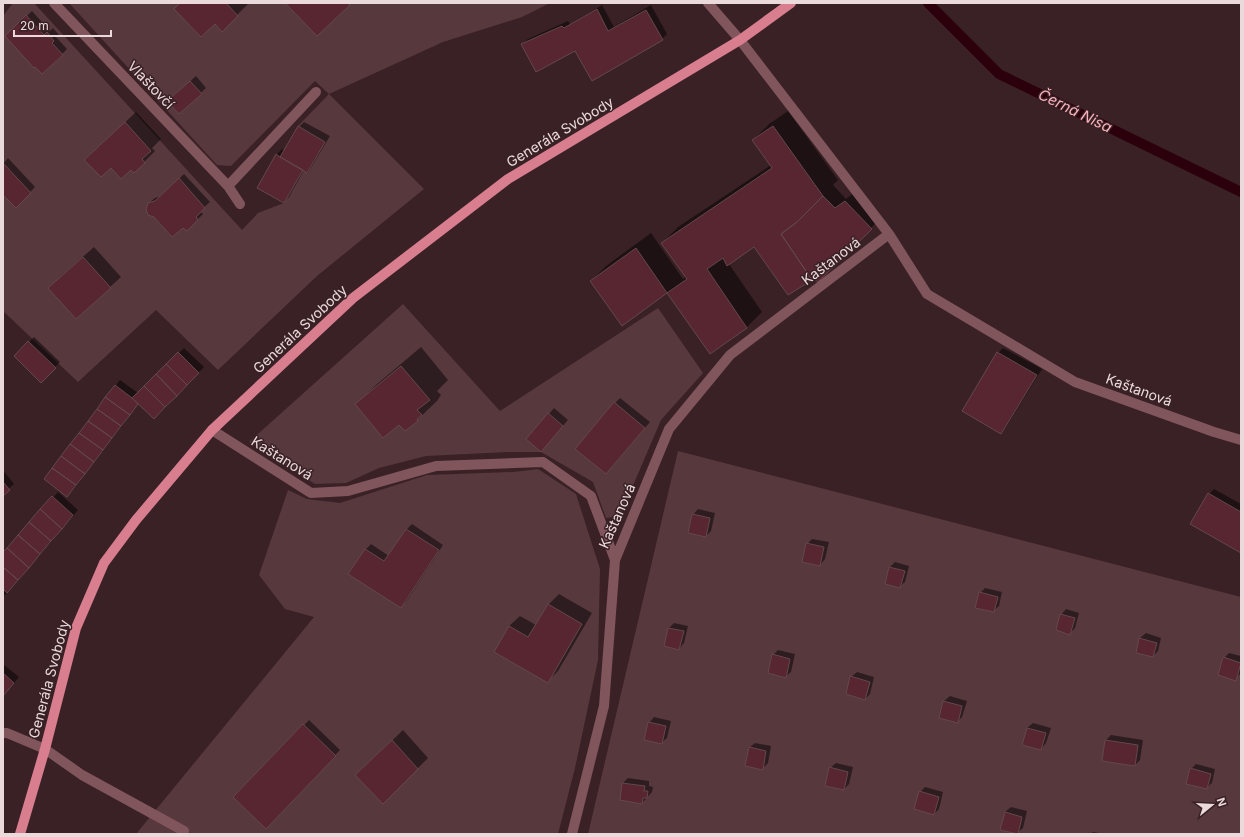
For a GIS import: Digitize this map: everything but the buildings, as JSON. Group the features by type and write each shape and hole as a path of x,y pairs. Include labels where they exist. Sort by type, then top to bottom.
{"main road":[{"name":"Generála Svobody","path":"20,834 45,750 76,628 104,563 136,520 212,430 352,298 508,179 740,40 792,3"}],"street":[{"name":"Vlaštovčí","path":"54,3 228,186 240,204"},
{"name":"Kaštanová","path":"708,3 740,40 889,234 927,294 1075,382 1214,432 1241,440"},
{"path":"228,186 316,92"},
{"name":"Kaštanová","path":"615,560 669,429 730,355 889,234"},
{"name":"Kaštanová","path":"212,430 311,493 348,491 436,466 543,462 591,496 615,560"},
{"path":"572,834 604,706 615,560"},
{"path":"3,733 7,733 45,750 82,775 184,831"}],"shaded area":[{"path":"13,3 34,3 242,230 258,213 284,203 303,170 308,173 325,142 298,126 329,94 424,189 317,276 218,370 156,310 78,382 3,311 3,16"},
{"path":"69,3 550,3 522,17 443,42 329,94 315,81 231,166 217,165"},
{"path":"403,304 500,411 658,308 703,373 661,420 620,516 606,518 593,482 541,452 426,456 379,468 346,483 315,484 249,442"},
{"path":"678,451 1241,597 1241,834 588,834"},
{"path":"538,469 576,494 600,569 598,660 575,768 558,834 136,834 314,617 285,609 259,575 288,490 307,499 340,503 427,475 513,472"}],"waterway":[{"name":"Černá Nisa","path":"928,3 999,74 1241,192"}]}
